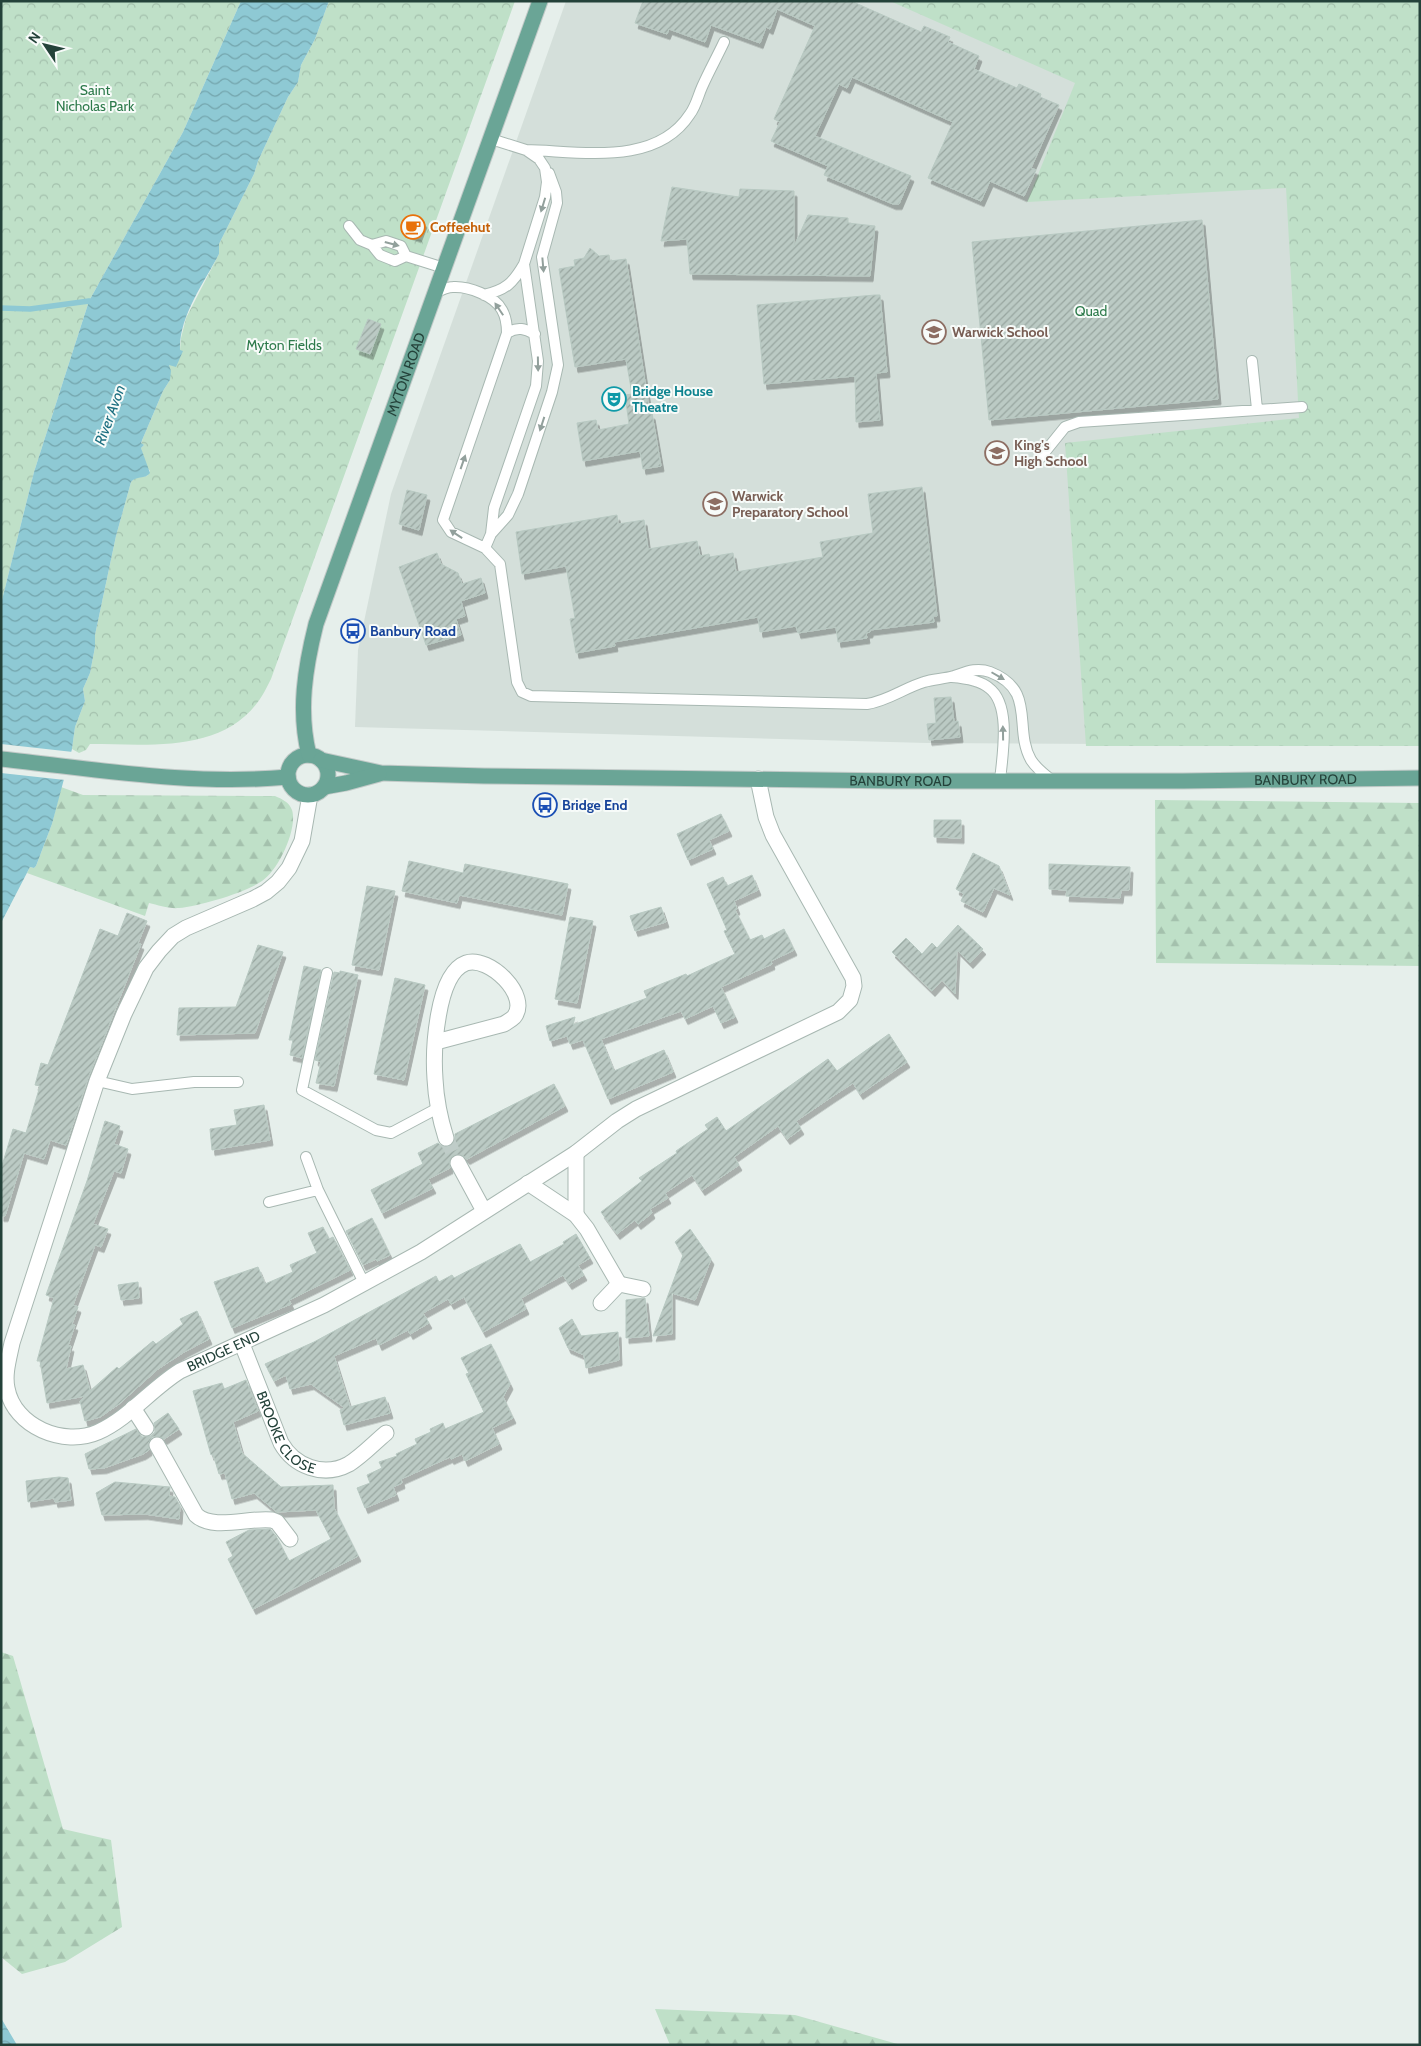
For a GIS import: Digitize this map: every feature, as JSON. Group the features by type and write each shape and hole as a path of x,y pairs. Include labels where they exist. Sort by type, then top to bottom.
{"main road":[{"name":"MYTON ROAD","path":"315,757 303,729 303,705 305,676 316,624 540,1"},
{"path":"303,756 315,757 327,770 327,782 324,787 310,795 298,793 293,789 288,777 293,762 303,756"},
{"name":"BANBURY ROAD","path":"315,757 381,773 1000,781 1420,778"},
{"path":"1,759 165,777 225,780 288,777"},
{"name":"BANBURY ROAD","path":"324,787 381,773"}],"street":[{"name":"BRIDGE END","path":"310,795 302,840 289,868 278,882 260,896 186,928 173,936 159,951 137,986 97,1081 12,1343 6,1373 7,1388 13,1404 25,1420 36,1427 59,1435 84,1437 111,1425 167,1379 194,1363 242,1344 324,1305 421,1252 576,1154 617,1121 636,1109 800,1032 838,1012 850,1000 854,986 853,978 773,835 766,817 758,779"},
{"path":"436,1042 504,1024 514,1017 518,1008 518,1000 515,993 492,967 479,962 468,962 459,967 454,972 440,1002 434,1060 438,1108 446,1138"},
{"path":"576,1154 576,1215"},
{"path":"458,1163 484,1211"},
{"path":"528,1183 576,1215 587,1229 619,1284 643,1289"},
{"path":"601,1304 619,1284"},
{"name":"BROOKE CLOSE","path":"242,1344 281,1442 286,1451 298,1463 321,1469 341,1467 349,1464 386,1433"},
{"path":"133,1408 146,1428"},
{"path":"157,1445 196,1515 202,1521 272,1520 277,1522 290,1539"}],"lane":[{"path":"491,139 526,150 616,152 648,146 668,138 677,131 692,112 724,42"},
{"path":"485,548 492,534 508,515 518,494 552,392 558,365 542,257 555,215 557,197 552,178 538,159 526,150"},
{"path":"484,295 502,290 510,284 524,264 545,197 547,182 545,168"},
{"path":"349,226 360,240 372,245 380,255 395,261 406,256 444,268"},
{"path":"372,245 386,241 401,246 406,256"},
{"path":"492,534 494,508 536,386 538,361 524,264"},
{"path":"435,293 449,287 460,287 484,295 498,304 502,310 507,333 443,520 451,532 485,548 500,564 517,682 522,692 531,696 867,704 880,702 924,682 952,677 971,670 984,670 1011,685 1019,700 1030,759 1038,769 1053,781"},
{"path":"507,333 513,330 524,329 535,334"},
{"path":"1252,360 1257,409"},
{"path":"1040,458 1065,427 1078,422 1302,407"},
{"path":"952,677 982,684 989,688 998,700 1002,713 1004,740 1000,781"},
{"path":"327,973 302,1090 376,1130 391,1133 438,1108"},
{"path":"97,1081 132,1090 194,1082 238,1082"},
{"path":"306,1157 318,1190 364,1282"},
{"path":"269,1202 318,1190"}],"shaded area":[{"name":"Warwick School","path":"566,1 1420,1 1420,746 927,743 355,727 358,650 391,494"}],"green space":[{"name":"Saint Nicholas Park","path":"1,1 241,1 183,132 89,301 34,472 1,604"},
{"name":"Myton Fields","path":"329,1 515,1 271,679 263,694 244,717 226,729 205,737 159,744 90,744 86,750 79,753 72,749 75,727 85,701 83,689 90,673 95,647 95,635 116,536 131,482 135,478 147,476 150,471 146,466 141,448 144,445 141,444 163,391 170,380 169,364 180,350 186,318 219,254 219,244 254,174 258,161 288,97 298,82 301,65 315,39"},
{"path":"890,1 1420,1 1420,746 1086,746 1065,443 1299,418 1286,188 1027,202 1075,83"},
{"path":"61,787 83,795 275,796 285,801 291,807 292,828 280,859 268,876 254,886 210,902 188,907 171,908 149,903 145,916 27,873 30,867 34,868 36,866 52,824"},
{"path":"1155,800 1420,803 1420,966 1156,963"},
{"path":"1,1652 13,1656 63,1829 111,1840 122,1927 65,1962 22,1974 1,1957"},
{"path":"655,2009 795,2015 901,2045 670,2045"}],"water":[{"name":"River Avon","path":"241,1 329,1 315,39 301,65 298,82 288,97 258,161 254,174 219,244 219,254 193,300 181,337 180,350 183,351 176,367 169,365 171,371 170,380 163,391 141,443 144,445 141,448 150,473 131,482 116,536 95,635 95,647 90,673 83,689 85,701 75,727 72,749 52,824 36,866 34,868 30,867 1,923 1,604 34,472 89,301 183,132"},
{"path":"1,2018 17,2045 1,2045"}],"pier":[{"path":"1,744 73,752 65,780 1,773"}],"building":[{"path":"643,1 851,1 921,32 924,26 950,37 948,42 979,56 974,69 1017,88 1019,84 1041,94 1040,97 1059,105 1031,168 1036,170 1024,196 990,181 981,201 928,178 953,122 852,77 847,88 839,84 815,136 911,176 899,204 893,204 824,175 828,166 771,141 780,122 774,119 815,26 777,9 770,29 766,27 760,43 711,25 705,42 669,29 667,34 635,23"},
{"path":"672,187 739,197 740,189 794,191 794,247 808,215 848,218 848,223 875,226 870,276 690,274 687,239 661,241"},
{"name":"Coffeehut","path":"408,216 424,222 418,237 402,231"},
{"name":"King's High School","path":"1202,220 1218,399 989,420 972,242"},
{"path":"590,248 599,256 609,255 610,261 626,259 650,414 652,414 661,466 643,469 640,451 583,461 577,423 596,420 598,430 629,424 625,395 632,394 626,359 575,367 559,269 575,266 574,260 584,258"},
{"path":"880,295 887,372 876,373 880,420 856,422 855,376 764,384 757,305"},
{"path":"368,319 381,324 370,354 356,349"},
{"path":"922,487 937,616 933,616 934,622 870,630 870,632 866,633 867,638 838,642 836,627 798,633 796,626 760,632 758,617 614,642 615,646 576,653 570,619 575,618 566,566 522,574 516,532 617,515 618,524 644,520 648,549 697,541 700,556 709,554 710,557 733,553 736,572 823,557 820,542 873,533 868,494"},
{"path":"407,490 427,495 419,530 399,524"},
{"path":"437,553 441,564 458,573 462,584 481,578 485,593 461,601 465,616 456,619 461,635 426,645 399,567"},
{"path":"951,697 954,722 958,721 960,737 929,740 927,724 936,723 934,698"},
{"path":"721,814 729,831 709,840 713,849 688,860 677,834"},
{"path":"934,820 961,820 961,838 934,837"},
{"path":"973,853 999,866 1010,895 994,888 983,912 961,901 964,894 956,889"},
{"path":"409,861 463,873 465,864 568,884 562,915 459,895 457,903 402,891"},
{"path":"1049,864 1130,867 1129,890 1121,890 1120,898 1066,896 1067,890 1049,889"},
{"path":"752,875 758,890 734,901 737,909 735,910 750,940 762,935 764,939 784,929 794,950 771,961 772,964 721,987 735,1017 721,1023 713,1006 685,1019 681,1011 601,1039 614,1071 664,1050 673,1072 608,1099 583,1040 570,1044 567,1036 550,1041 546,1026 575,1017 573,1025 647,998 644,991 686,974 687,976 735,954 724,931 727,930 707,884 723,877 727,886"},
{"path":"367,886 395,891 379,970 352,965"},
{"path":"661,907 666,922 635,931 630,916"},
{"path":"127,913 147,921 138,943 141,944 88,1078 66,1145 50,1140 44,1159 24,1153 5,1216 1,1216 1,1169 13,1129 26,1133 40,1086 35,1085 41,1063 48,1065 100,929 118,936"},
{"path":"570,917 593,921 577,1003 555,999"},
{"path":"958,925 983,949 970,963 957,950 955,994 942,980 932,991 892,952 906,938 922,954 932,943 937,948"},
{"path":"258,945 283,952 255,1033 177,1035 179,1008 236,1007"},
{"path":"304,966 321,970 302,1058 290,1055 293,1040 289,1040"},
{"path":"340,971 358,975 334,1086 316,1083 321,1062 315,1060 334,972 340,973"},
{"path":"395,978 425,985 404,1080 374,1074"},
{"path":"889,1034 907,1062 860,1094 853,1083 796,1121 801,1129 787,1139 778,1126 734,1157 739,1165 702,1190 692,1175 665,1193 668,1198 650,1209 652,1213 638,1224 635,1220 617,1234 601,1212 642,1181 639,1178 677,1153 676,1151 708,1129 705,1125 717,1117 726,1131 828,1059 837,1071"},
{"path":"554,1084 565,1106 467,1159 462,1155 453,1155 449,1162 450,1168 428,1179 433,1188 382,1213 371,1190 423,1164 418,1153 438,1143 443,1147 449,1147 455,1141 455,1134"},
{"path":"264,1105 270,1140 212,1150 210,1129 237,1125 234,1110"},
{"path":"105,1121 120,1126 114,1144 128,1149 121,1173 114,1171 93,1224 108,1229 101,1247 95,1245 73,1305 78,1307 72,1324 75,1325 68,1346 71,1346 66,1369 83,1365 90,1391 117,1367 119,1369 153,1341 156,1344 183,1324 180,1319 197,1311 209,1339 158,1369 119,1404 100,1417 85,1421 80,1401 85,1396 47,1403 40,1361 37,1361 54,1298 46,1295 87,1181"},
{"path":"372,1218 390,1255 363,1265 346,1231"},
{"path":"323,1227 329,1239 333,1237 350,1270 289,1300 291,1304 232,1328 214,1282 258,1267 265,1284 293,1272 290,1265 317,1253 308,1233"},
{"path":"690,1229 711,1259 695,1300 672,1293 672,1334 653,1336 683,1255 675,1242"},
{"path":"576,1234 590,1258 578,1265 584,1275 569,1284 563,1275 521,1298 526,1309 483,1332 464,1297 451,1304 448,1299 423,1313 429,1323 410,1334 408,1330 379,1345 376,1338 334,1356 350,1407 385,1397 390,1413 344,1425 340,1410 345,1408 311,1384 290,1389 286,1375 274,1381 265,1364 314,1342 436,1276 439,1282 452,1275 454,1278 520,1244 530,1262 564,1244 563,1242"},
{"path":"138,1282 139,1298 121,1300 118,1285"},
{"path":"645,1298 649,1336 626,1338 626,1300"},
{"path":"572,1319 581,1336 618,1332 619,1360 586,1368 584,1355 568,1348 559,1328"},
{"path":"491,1344 510,1384 503,1397 513,1418 492,1428 499,1444 465,1461 462,1454 451,1459 450,1457 401,1479 402,1483 393,1487 396,1495 365,1508 357,1488 370,1483 367,1475 382,1468 379,1462 397,1456 396,1454 417,1444 415,1439 431,1432 430,1429 443,1423 445,1429 484,1412 466,1374 469,1373 461,1358"},
{"path":"246,1380 258,1411 233,1422 242,1453 281,1487 333,1485 334,1508 358,1556 253,1609 228,1559 233,1556 226,1542 249,1530 270,1529 276,1536 289,1561 331,1539 316,1510 277,1512 254,1493 232,1499 225,1473 219,1474 213,1454 211,1455 193,1391 222,1383 224,1389"},
{"path":"168,1413 179,1429 164,1439 158,1436 152,1437 148,1444 149,1450 143,1454 104,1468 89,1469 85,1454 136,1429 142,1437 151,1436 155,1432 154,1423"},
{"path":"59,1477 68,1478 71,1500 55,1502 54,1498 28,1502 26,1481"},
{"path":"115,1482 170,1487 169,1496 175,1497 180,1506 179,1519 145,1514 102,1515 96,1493"}],"waterway":[{"path":"1,308 30,309 89,301 96,302"}],"tunnel":[{"path":"446,1138 458,1163"}],"place":[{"name":"Coffeehut","path":"413,227"},
{"name":"Warwick School","path":"934,332"},
{"name":"Bridge House Theatre","path":"614,399"},
{"name":"King's High School","path":"997,453"},
{"name":"Warwick Preparatory School","path":"715,504"},
{"name":"Banbury Road","path":"353,631"},
{"name":"Bridge End","path":"545,805"}],"park label":[{"name":"Quad","path":"1091,311"}]}
